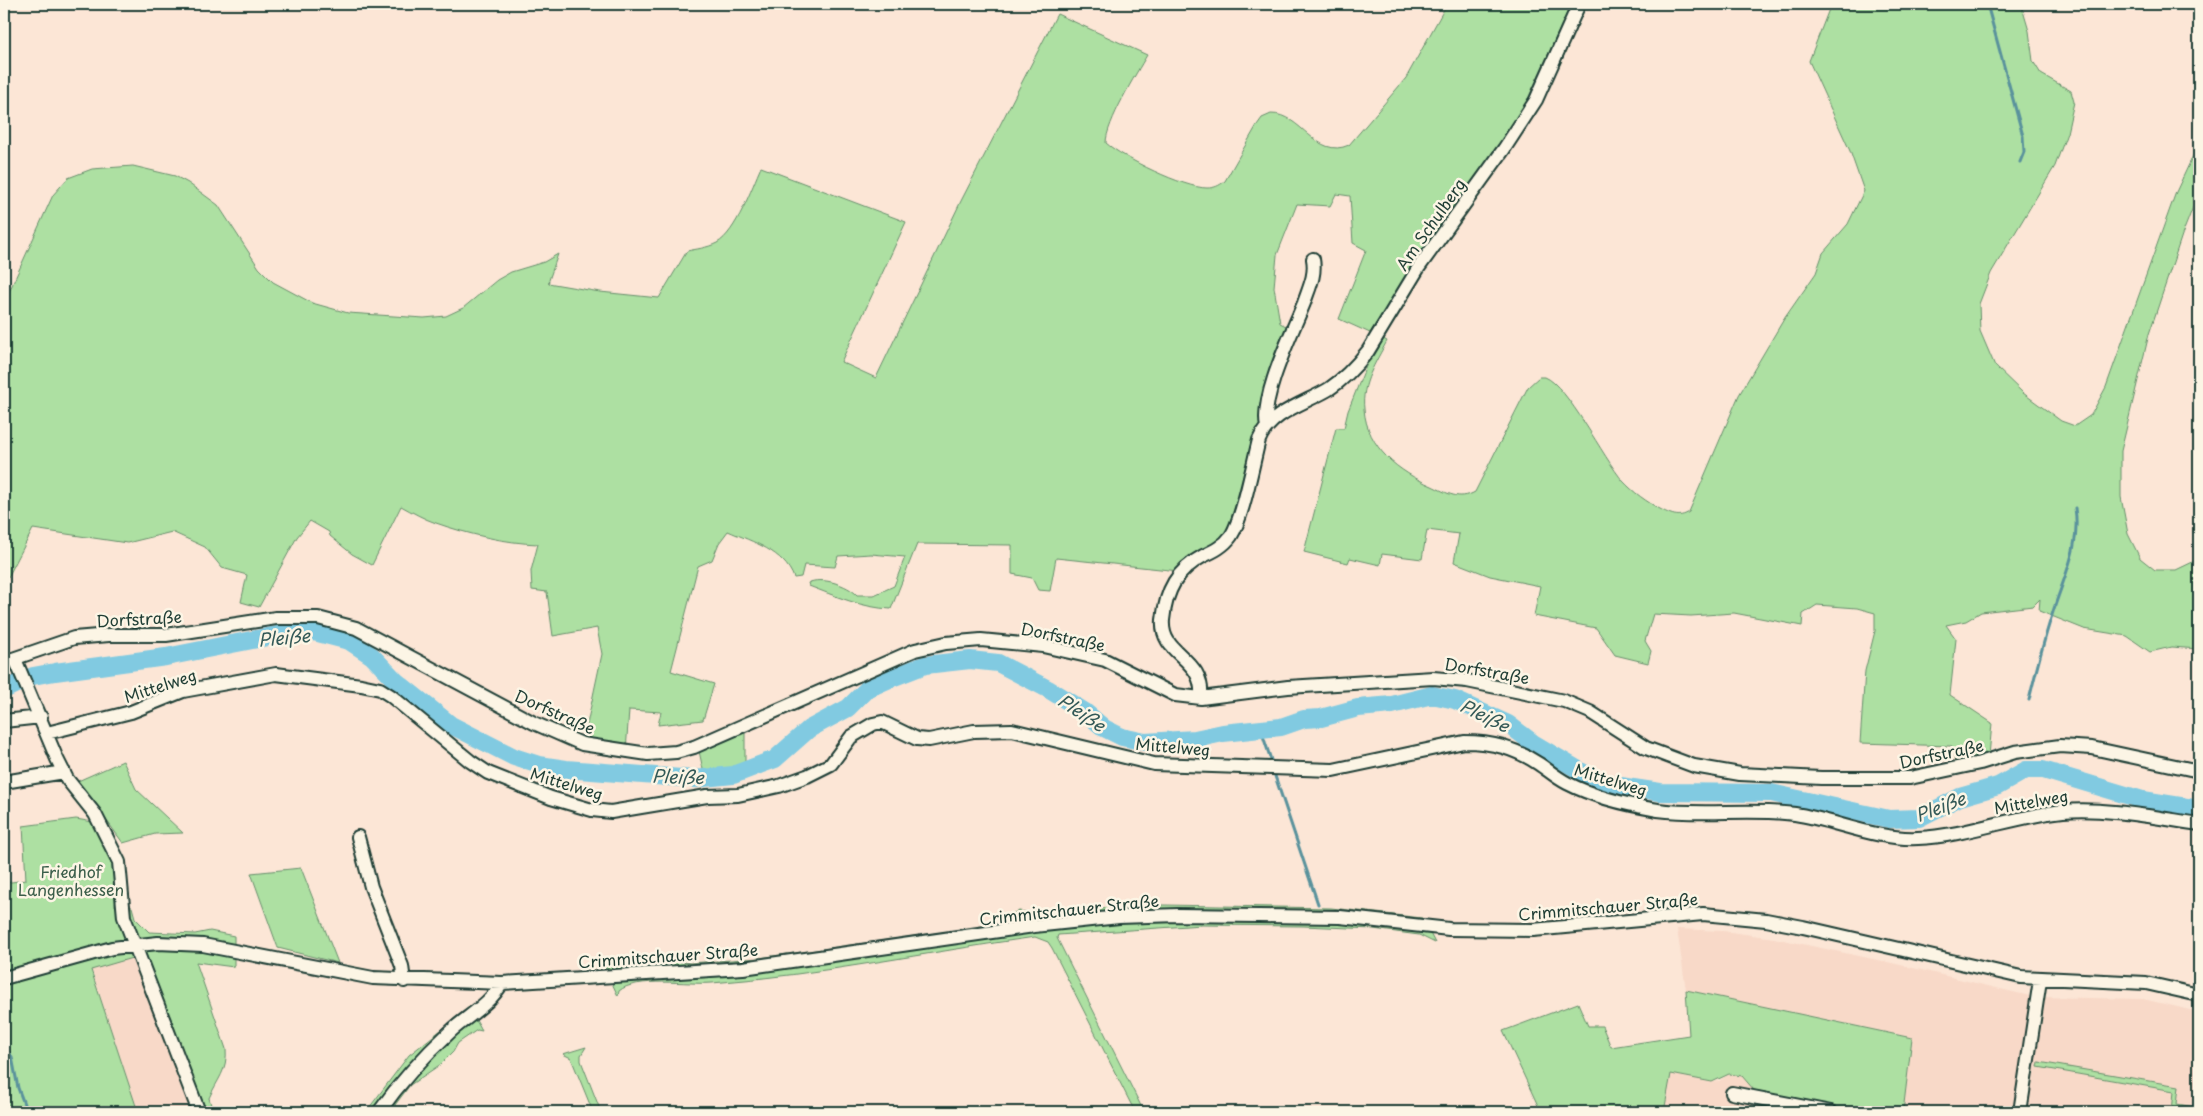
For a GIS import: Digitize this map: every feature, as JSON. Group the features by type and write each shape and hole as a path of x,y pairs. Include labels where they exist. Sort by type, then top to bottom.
{"street":[{"name":"Am Schulberg","path":"1201,698 1202,686 1197,673 1164,638 1163,618 1167,598 1174,580 1184,568 1219,547 1232,534 1259,440 1267,427 1282,414 1334,385 1368,351 1419,267 1504,149 1536,100 1579,4"},
{"name":"Am Schulberg","path":"1267,427 1266,414 1277,371 1313,277 1313,259"},
{"name":"Dorfstraße","path":"13,664 57,642 74,638 109,635 166,635 276,618 318,618 356,628 534,723 575,741 605,749 648,754 676,752 694,747 915,650 981,640 1013,642 1105,660 1175,695 1201,698 1288,688 1444,678 1564,701 1590,712 1646,748 1713,771 1821,778 1910,778 1980,763 2014,752 2060,746 2092,748 2199,771"},
{"path":"13,664 31,694 64,772 94,814 119,862 124,917 199,1112"},
{"name":"Mittelweg","path":"47,733 131,712 183,691 248,678 283,675 322,679 380,689 470,761 488,773 551,798 600,811 624,811 706,796 738,795 779,786 807,776 831,764 851,738 873,724 882,722 917,738 929,740 974,731 1012,730 1154,764 1332,770 1464,742 1484,742 1514,749 1566,783 1595,794 1629,803 1668,810 1758,810 1796,814 1866,831 1915,838 1938,837 2040,814 2079,810 2199,824"},
{"path":"4,721 41,717"},
{"path":"4,782 64,772"},
{"path":"358,837 371,887 402,966 404,981"},
{"name":"Crimmitschauer Straße","path":"4,978 84,955 135,945 180,943 202,945 345,974 404,981 502,983 743,968 1044,925 1119,917 1178,915 1340,917 1450,929 1489,930 1560,929 1679,916 1728,915 1803,927 2040,980 2146,983 2199,994"},
{"path":"2020,1112 2040,980"},
{"path":"378,1112 410,1072 452,1030 490,1000 502,983"},
{"path":"1732,1093 1831,1112"}],"shaded area":[{"path":"1677,929 1723,931 1774,938 1892,963 2034,997 2143,999 2199,1012 2199,1108 2177,1104 2179,1086 2039,1063 2039,1067 2174,1091 2172,1112 1903,1112 1912,1038 1686,990"},
{"path":"132,958 200,1112 138,1112 91,969"},
{"path":"1670,1074 1712,1082 1719,1081 1729,1074 1742,1076 1755,1090 1860,1112 1664,1112"}],"green space":[{"path":"1447,4 1571,4 1521,114 1419,257 1370,333 1339,319 1366,250 1353,243 1350,196 1336,194 1330,206 1297,204 1277,255 1274,287 1280,323 1292,329 1231,533 1179,571 1056,558 1050,591 1038,590 1032,578 1012,574 1012,545 917,544 891,609 860,604 809,586 808,583 827,581 841,585 857,595 874,595 894,586 905,557 871,554 838,556 835,567 804,565 801,577 794,578 783,561 775,554 728,531 719,543 712,560 698,566 671,671 714,684 703,720 658,725 661,712 629,710 626,751 583,743 602,654 597,628 553,636 547,592 532,590 531,571 538,544 499,540 460,531 427,520 401,506 372,565 352,554 330,536 329,532 310,521 297,537 259,607 241,602 247,575 222,568 205,547 172,532 127,543 33,529 4,585 4,303 53,195 68,178 92,169 133,166 175,176 218,205 259,268 273,282 312,303 348,313 424,318 446,316 463,308 497,280 511,272 544,262 558,254 548,283 600,292 659,298 687,251 717,243 731,230 743,209 761,167 906,222 841,362 876,378 961,201 1057,14 1147,55 1116,111 1107,134 1106,143 1126,156 1169,178 1197,187 1212,188 1225,181 1257,125 1262,118 1271,114 1282,116 1291,121 1318,142 1327,146 1337,148 1349,145 1406,78"},
{"path":"1831,4 2021,4 2029,31 2033,61 2041,74 2071,91 2074,102 2067,133 2055,166 1991,273 1979,304 1980,331 1995,366 2023,393 2061,421 2075,426 2091,415 2106,387 2176,192 2199,143 2199,192 2182,235 2149,334 2121,451 2121,497 2128,534 2140,558 2155,570 2176,570 2199,559 2199,649 2171,647 2150,652 2127,636 2084,629 2039,611 2040,599 2033,606 1981,612 1966,621 1946,625 1956,639 1950,695 1992,723 1989,756 1956,765 1952,746 1860,743 1865,671 1875,631 1875,613 1857,608 1817,605 1803,614 1802,626 1734,613 1691,616 1653,614 1645,641 1651,651 1648,663 1615,655 1596,628 1534,616 1540,586 1490,576 1454,562 1459,534 1427,530 1422,559 1382,554 1380,565 1350,558 1348,563 1304,552 1336,428 1344,428 1348,411 1378,336 1387,341 1367,382 1364,400 1366,423 1378,447 1408,474 1453,495 1464,496 1475,492 1528,387 1539,377 1545,377 1554,383 1564,394 1615,471 1627,485 1645,500 1667,513 1682,515 1689,512 1739,395 1784,319 1816,273 1823,253 1848,224 1864,191 1850,151 1809,61"},
{"path":"745,730 745,763 733,770 704,774 699,751"},
{"path":"123,761 136,789 183,833 155,834 123,843 78,781"},
{"name":"Friedhof Langenhessen","path":"76,819 93,822 104,843 114,871 115,906 132,907 135,918 149,932 195,934 210,931 234,936 234,967 196,962 226,1049 224,1069 209,1098 213,1112 200,1112 132,958 91,970 138,1112 4,1112 4,883 26,880 23,826"},
{"path":"301,868 338,963 278,948 251,873"},
{"path":"1163,905 1331,908 1422,918 1435,943 1419,935 1373,929 1303,926 1202,925 1058,935 1057,938 1144,1112 1135,1112 1052,948 1048,942 1035,937 793,975 712,983 650,982 627,986 619,991 618,996 604,966 640,966 671,961 690,963 759,958 1000,924 1011,914 1019,911 1043,915 1093,908"},
{"path":"1686,990 1912,1038 1903,1112 1860,1112 1754,1090 1742,1076 1729,1074 1712,1082 1671,1074 1664,1112 1541,1112 1503,1031 1578,1003 1588,1026 1602,1026 1611,1047 1689,1035"},
{"path":"469,1008 482,1031 477,1030 458,1043 453,1052 441,1064 410,1085 395,1105 398,1112 366,1112 409,1055"},
{"path":"586,1047 581,1055 581,1061 601,1112 593,1112 571,1058 563,1054"},
{"path":"2039,1062 2179,1086 2177,1104 2199,1108 2199,1112 2172,1112 2174,1091 2038,1067"}],"waterway":[{"path":"1987,4 2023,136 2024,152 2020,162"},
{"path":"2029,700 2056,601 2070,562 2075,536 2075,508"},
{"name":"Pleiße","path":"4,690 33,676 166,657 282,634 314,632 349,641 372,656 396,681 451,725 514,757 539,765 566,769 694,779 733,775 775,759 809,729 848,708 867,689 894,677 925,665 970,660 998,663 1048,689 1085,712 1104,728 1122,737 1145,742 1195,739 1223,733 1281,727 1304,719 1321,718 1358,708 1392,705 1432,695 1455,700 1508,724 1533,743 1599,782 1660,792 1771,793 1889,819 1919,818 1960,797 1998,786 2026,770 2043,770 2143,800 2199,809"},
{"path":"1261,730 1272,763"},
{"path":"1274,773 1318,904"},
{"path":"4,1046 12,1057 18,1088 27,1112"}]}
